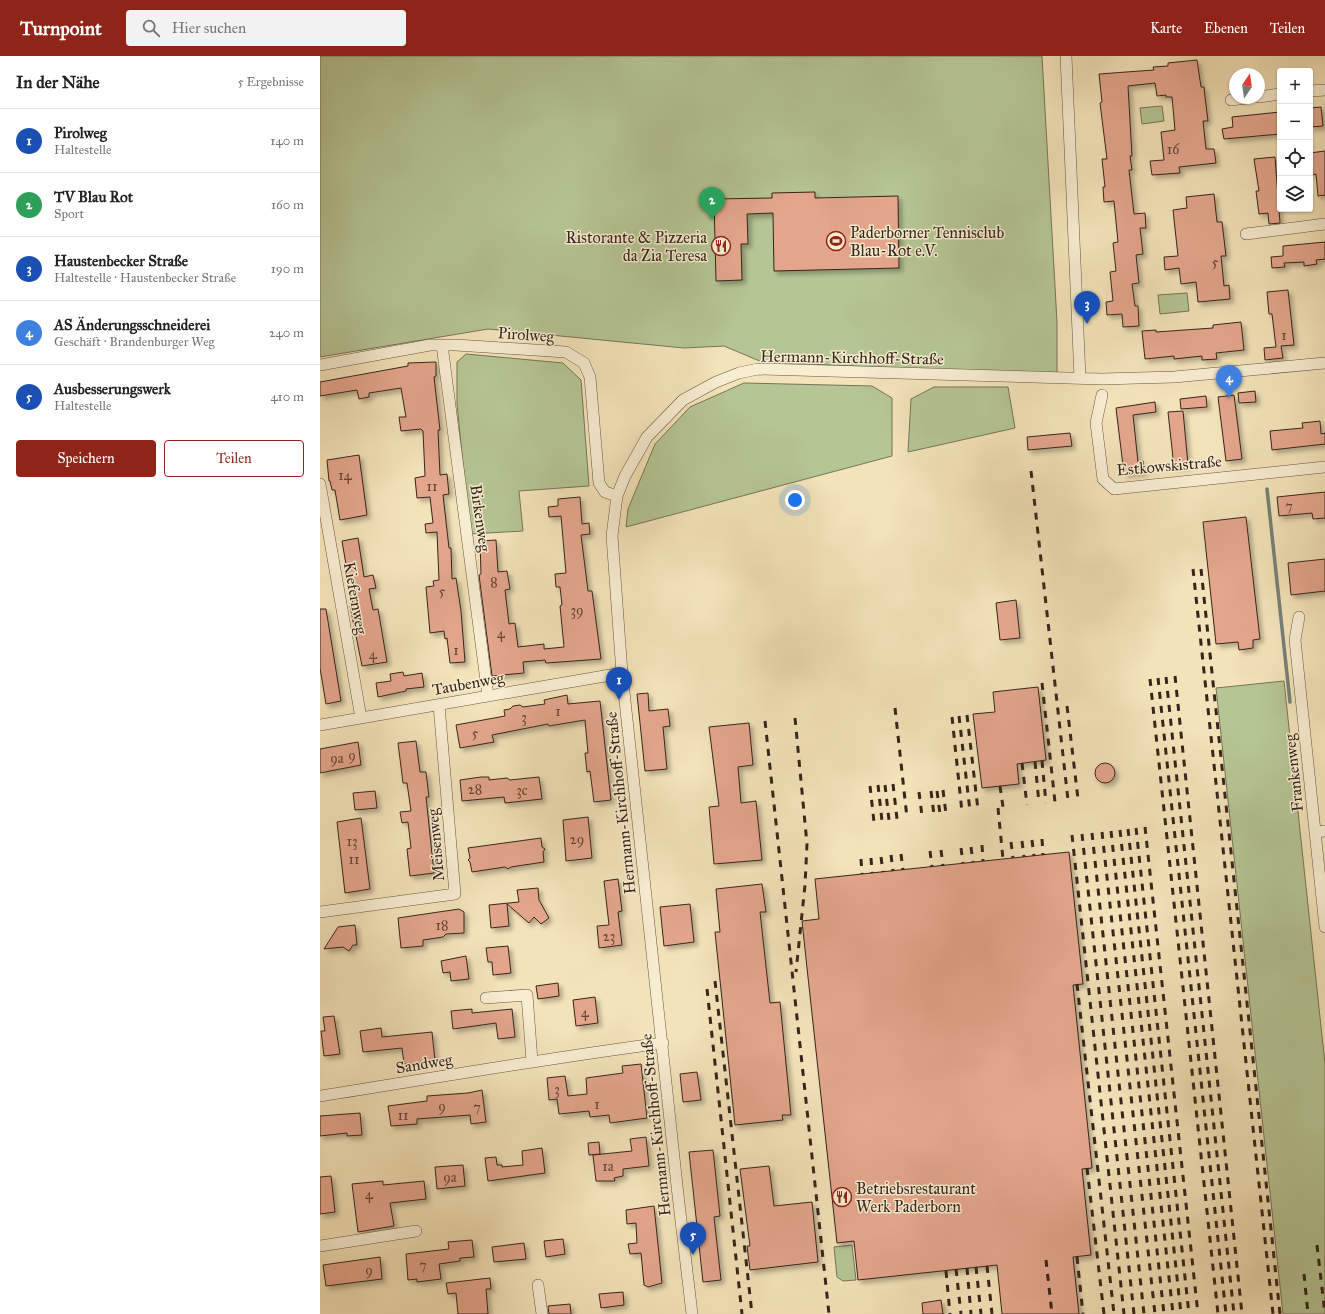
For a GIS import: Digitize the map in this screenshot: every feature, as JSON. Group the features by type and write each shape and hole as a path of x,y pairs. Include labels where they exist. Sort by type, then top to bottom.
{"street":[{"path":"1066,56 1080,378"},
{"path":"1313,91 1325,90"},
{"path":"1265,96 1277,94"},
{"path":"1246,234 1325,224"},
{"name":"Pirolweg","path":"320,365 430,345 566,352 584,363 590,377 600,483 605,492 617,496"},
{"name":"Birkenweg","path":"442,345 488,696"},
{"name":"Hermann-Kirchhoff-Straße","path":"690,1314 663,1043 622,673 612,536 617,496 625,476 647,437 683,400 716,382 739,373 758,369 1080,378 1174,378 1325,363"},
{"name":"Estkowskistraße","path":"1102,395 1096,423 1098,444 1103,480 1114,489 1325,467"},
{"name":"Kiefernweg","path":"320,484 361,718"},
{"name":"Frankenweg","path":"1299,617 1295,640 1320,832 1325,927"},
{"name":"Taubenweg","path":"320,725 622,673"},
{"name":"Meisenweg","path":"320,912 455,894 439,704"},
{"path":"486,998 527,995 532,1061"},
{"name":"Sandweg","path":"320,1096 456,1075 532,1061 663,1043"},
{"path":"320,1246 416,1231"},
{"path":"538,1285 542,1314"}],"green space":[{"path":"320,56 1042,56 1057,322 1057,375 762,362 724,346 684,348 488,329 320,357"},
{"path":"1162,106 1164,121 1142,124 1140,108"},
{"path":"1187,293 1189,311 1160,314 1158,295"},
{"path":"466,354 563,363 581,380 589,486 519,491 523,531 470,534 457,404 457,362"},
{"path":"744,383 872,386 892,398 892,456 626,527 628,509 655,444 690,407"},
{"path":"934,387 1008,387 1015,428 908,452 911,399"},
{"path":"1284,681 1325,1064 1325,1314 1283,1314 1216,688"},
{"path":"852,1245 856,1280 843,1281 837,1277 834,1247"}],"building":[{"path":"1197,60 1201,87 1204,87 1208,121 1203,121 1206,149 1214,149 1216,163 1179,167 1180,173 1152,175 1150,161 1164,160 1161,132 1175,130 1172,97 1166,97 1166,95 1157,96 1155,83 1128,86 1132,156 1130,156 1132,170 1129,170 1134,214 1145,213 1146,228 1140,228 1143,254 1136,255 1139,283 1132,284 1135,306 1138,306 1139,326 1123,327 1122,314 1107,315 1106,302 1113,301 1110,272 1116,271 1113,243 1118,242 1114,201 1104,202 1103,187 1105,187 1102,159 1107,159 1100,103 1102,102 1099,74 1154,70 1153,67 1168,66 1168,63"},
{"path":"1321,107 1323,126 1313,127 1313,108"},
{"path":"1277,112 1277,134 1224,139 1222,129 1233,127 1232,117"},
{"path":"1325,151 1325,195 1318,196 1316,174 1313,175 1313,153"},
{"path":"1275,157 1277,212 1279,212 1280,223 1269,224 1268,213 1259,214 1256,191 1259,191 1254,159"},
{"name":"Paderborner Tennisclub Blau-Rot e.V.","path":"815,192 815,198 898,196 899,268 774,271 773,213 747,214 748,244 741,244 742,280 716,281 714,199 772,198 772,193"},
{"path":"1214,194 1217,222 1222,222 1226,256 1221,256 1224,286 1229,285 1230,299 1198,302 1196,282 1181,284 1179,268 1165,270 1164,257 1178,256 1173,210 1187,208 1186,197"},
{"path":"1325,242 1325,259 1316,260 1317,264 1304,266 1304,262 1284,263 1285,267 1272,268 1271,257 1283,256 1283,246"},
{"path":"1288,290 1294,345 1281,346 1283,358 1265,360 1264,348 1276,347 1272,314 1269,314 1267,292"},
{"path":"1241,322 1244,350 1216,353 1217,359 1202,360 1202,356 1174,359 1174,356 1145,359 1142,331 1156,330 1156,332 1213,328 1213,325"},
{"path":"436,362 436,376 434,377 440,430 438,430 440,475 447,474 449,494 443,495 449,548 451,548 452,579 456,578 461,611 465,662 450,663 447,638 445,639 444,631 430,633 426,587 434,586 433,581 439,580 437,532 426,533 425,524 433,523 430,497 417,498 415,478 425,476 423,431 421,429 401,431 399,417 406,417 401,388 369,393 369,397 359,399 357,390 320,396 320,382 408,366 408,363"},
{"path":"1255,391 1256,402 1239,403 1238,393"},
{"path":"1234,395 1242,459 1226,461 1218,397"},
{"path":"1206,396 1207,407 1181,409 1180,399"},
{"path":"1155,402 1156,412 1133,415 1138,462 1143,461 1144,472 1124,474 1116,408"},
{"path":"1183,411 1188,465 1174,467 1168,412"},
{"path":"1320,421 1321,434 1325,433 1325,444 1272,450 1270,431 1303,428 1302,423"},
{"path":"1070,433 1072,446 1028,450 1027,437"},
{"path":"359,455 367,515 340,520 335,490 332,490 329,481 327,460"},
{"path":"1325,492 1325,518 1313,519 1312,513 1279,516 1277,497"},
{"path":"580,497 582,524 589,523 590,534 581,535 588,591 592,591 601,659 546,663 545,660 523,662 524,673 492,676 479,575 481,574 480,541 496,540 498,572 507,571 510,589 505,590 509,624 515,623 518,647 544,644 544,649 564,647 560,606 562,605 560,587 556,587 555,574 566,573 561,516 549,517 548,507 558,506 558,499"},
{"path":"1246,517 1260,639 1253,640 1253,648 1239,650 1238,642 1216,644 1203,522"},
{"path":"358,538 364,577 373,575 376,588 369,589 373,610 378,609 387,662 362,666 350,606 353,606 342,541"},
{"path":"1325,559 1325,591 1291,595 1288,563"},
{"path":"1016,600 1020,638 1000,640 996,603"},
{"path":"320,609 326,609 341,701 326,704 320,668"},
{"path":"403,672 404,676 422,673 424,687 406,689 406,691 378,697 376,683 391,681 390,674"},
{"path":"1038,687 1046,760 1017,764 1019,784 982,788 973,714 995,712 993,692"},
{"path":"648,693 649,711 668,709 670,726 663,727 667,769 645,771 637,694"},
{"path":"567,695 568,704 600,701 611,800 594,802 590,771 587,772 585,753 588,753 585,720 549,726 548,724 492,735 494,742 460,748 456,725 505,716 504,710 510,709 513,706 520,705 523,707 545,704 544,700"},
{"path":"749,723 753,765 738,767 741,803 756,801 762,860 714,864 709,807 719,806 709,727"},
{"path":"416,741 420,772 426,772 429,797 426,797 434,873 410,876 407,849 411,848 408,822 402,823 400,812 411,811 407,783 403,783 398,743"},
{"path":"358,742 361,765 320,773 320,749"},
{"path":"1105,763 1112,766 1115,773 1112,780 1105,783 1098,780 1095,773 1098,766"},
{"path":"489,777 489,780 507,778 510,780 539,777 542,799 505,803 504,797 462,801 460,780"},
{"path":"375,791 377,808 355,810 353,793"},
{"path":"588,817 592,858 566,861 563,820"},
{"path":"361,818 370,889 345,893 337,822"},
{"path":"541,838 542,847 545,849 543,852 544,862 511,867 508,869 505,867 472,872 470,862 468,860 470,858 468,848"},
{"path":"1069,852 1083,984 1073,985 1092,1168 1082,1169 1091,1255 1073,1257 1079,1314 1002,1314 997,1265 858,1280 854,1241 837,1243 807,968 802,921 819,919 815,879"},
{"path":"618,879 622,911 618,912 622,945 599,948 597,926 609,925 604,881"},
{"path":"762,884 766,912 760,912 770,1003 780,1002 791,1115 782,1115 783,1120 735,1125 715,932 720,932 716,889"},
{"path":"538,888 539,900 549,918 541,924 534,917 529,923 507,904 509,926 491,928 489,905 519,902 517,890"},
{"path":"690,904 694,942 664,946 660,907"},
{"path":"459,909 464,912 464,933 446,934 443,937 423,940 423,946 401,948 398,918"},
{"path":"355,925 357,945 353,945 349,951 343,947 324,949 338,927"},
{"path":"508,946 511,973 493,975 492,962 488,962 486,948"},
{"path":"466,956 469,979 451,981 450,972 443,973 441,961"},
{"path":"558,983 559,996 538,999 536,986"},
{"path":"595,997 598,1023 576,1026 573,1000"},
{"path":"472,1009 472,1013 512,1009 515,1037 498,1039 496,1023 453,1029 451,1011"},
{"path":"334,1016 340,1054 324,1056 321,1031 325,1031 323,1017"},
{"path":"381,1028 382,1037 432,1032 435,1061 404,1064 402,1048 363,1052 360,1031"},
{"path":"641,1064 647,1118 610,1123 609,1115 590,1117 589,1111 559,1114 557,1099 549,1100 547,1078 565,1076 568,1096 587,1094 586,1078 623,1073 622,1066"},
{"path":"697,1072 701,1100 683,1102 680,1074"},
{"path":"482,1090 486,1122 471,1124 470,1115 417,1119 417,1124 391,1126 388,1106 427,1101 427,1096 468,1093"},
{"path":"360,1113 362,1135 347,1136 347,1133 320,1136 320,1116"},
{"path":"646,1137 649,1166 623,1169 623,1176 614,1178 615,1181 596,1181 593,1155 632,1151 630,1139"},
{"path":"599,1142 600,1154 589,1155 588,1143"},
{"path":"542,1148 545,1173 488,1181 485,1158 496,1157 497,1165 502,1165 502,1167 523,1165 522,1151"},
{"path":"713,1150 720,1216 714,1217 721,1280 703,1282 689,1152"},
{"path":"463,1165 465,1186 437,1189 435,1167"},
{"path":"769,1166 774,1206 812,1202 818,1262 750,1270 747,1246 750,1246 740,1169"},
{"path":"331,1176 335,1212 320,1214 320,1177"},
{"path":"383,1181 383,1185 424,1181 426,1199 390,1203 394,1226 358,1232 352,1184"},
{"path":"654,1206 662,1283 648,1287 644,1285 641,1253 630,1254 628,1244 637,1243 636,1223 627,1224 626,1210"},
{"path":"563,1239 565,1254 546,1257 544,1241"},
{"path":"472,1240 474,1257 460,1258 460,1261 439,1264 441,1279 417,1282 417,1279 408,1280 406,1254 449,1249 448,1242"},
{"path":"524,1243 526,1259 494,1262 492,1247"},
{"path":"380,1257 382,1279 326,1286 323,1265"},
{"path":"490,1278 491,1289 486,1289 488,1314 458,1314 456,1293 448,1294 446,1283"},
{"path":"623,1292 624,1305 601,1308 599,1294"},
{"path":"941,1300 943,1314 923,1314 922,1303"},
{"path":"570,1304 571,1314 549,1314 548,1306"}],"waterway":[{"path":"1267,489 1290,702"}],"railway":[{"path":"1031,471 1068,800"},
{"path":"1193,569 1273,1314"},
{"path":"1201,569 1280,1314"},
{"path":"1175,676 1242,1314"},
{"path":"1166,677 1234,1314"},
{"path":"1158,678 1226,1314"},
{"path":"1150,679 1218,1314"},
{"path":"1042,683 1055,802"},
{"path":"1067,706 1078,799"},
{"path":"895,708 907,818"},
{"path":"967,715 978,810"},
{"path":"959,716 970,811"},
{"path":"952,717 962,812"},
{"path":"795,718 807,844 805,885 796,972"},
{"path":"765,721 829,1314"},
{"path":"1042,761 1046,803"},
{"path":"1035,762 1039,803"},
{"path":"1022,763 1027,805"},
{"path":"893,784 897,819"},
{"path":"878,785 882,821"},
{"path":"885,785 889,820"},
{"path":"870,786 874,822"},
{"path":"1000,786 1003,807"},
{"path":"943,790 946,814"},
{"path":"931,791 934,815"},
{"path":"937,791 940,814"},
{"path":"919,792 922,816"},
{"path":"998,808 1003,859"},
{"path":"1145,827 1198,1314"},
{"path":"1136,828 1189,1314"},
{"path":"1128,829 1181,1314"},
{"path":"1120,830 1173,1314"},
{"path":"1111,831 1164,1314"},
{"path":"1102,832 1155,1314"},
{"path":"1092,833 1144,1314"},
{"path":"1082,834 1134,1314"},
{"path":"1072,835 1124,1314"},
{"path":"1042,839 1043,855"},
{"path":"1032,840 1034,856"},
{"path":"1022,841 1024,857"},
{"path":"1011,842 1013,858"},
{"path":"982,845 983,861"},
{"path":"971,847 973,862"},
{"path":"961,848 963,863"},
{"path":"941,850 943,866"},
{"path":"930,851 932,867"},
{"path":"901,854 903,870"},
{"path":"891,855 893,871"},
{"path":"881,857 883,872"},
{"path":"871,858 872,873"},
{"path":"861,859 862,874"},
{"path":"715,981 752,1314"},
{"path":"1077,984 1114,1314"},
{"path":"707,989 742,1314"},
{"path":"1087,1168 1104,1314"},
{"path":"1317,1245 1325,1314"},
{"path":"1077,1257 1083,1314"},
{"path":"1046,1260 1052,1314"},
{"path":"987,1266 992,1314"},
{"path":"976,1267 981,1314"},
{"path":"967,1268 971,1314"},
{"path":"956,1269 961,1314"},
{"path":"946,1271 950,1314"},
{"path":"1304,1274 1308,1314"}],"place":[{"name":"TV Blau Rot","path":"712,220"},
{"name":"Paderborner Tennisclub Blau-Rot e.V.","path":"836,241"},
{"name":"Ristorante & Pizzeria da Zia Teresa","path":"721,246"},
{"name":"Haustenbecker Straße","path":"1087,324"},
{"name":"AS Änderungsschneiderei","path":"1229,398"},
{"name":"Pirolweg","path":"619,700"},
{"name":"Betriebsrestaurant Werk Paderborn","path":"842,1197"},
{"name":"Ausbesserungswerk","path":"693,1255"}]}
